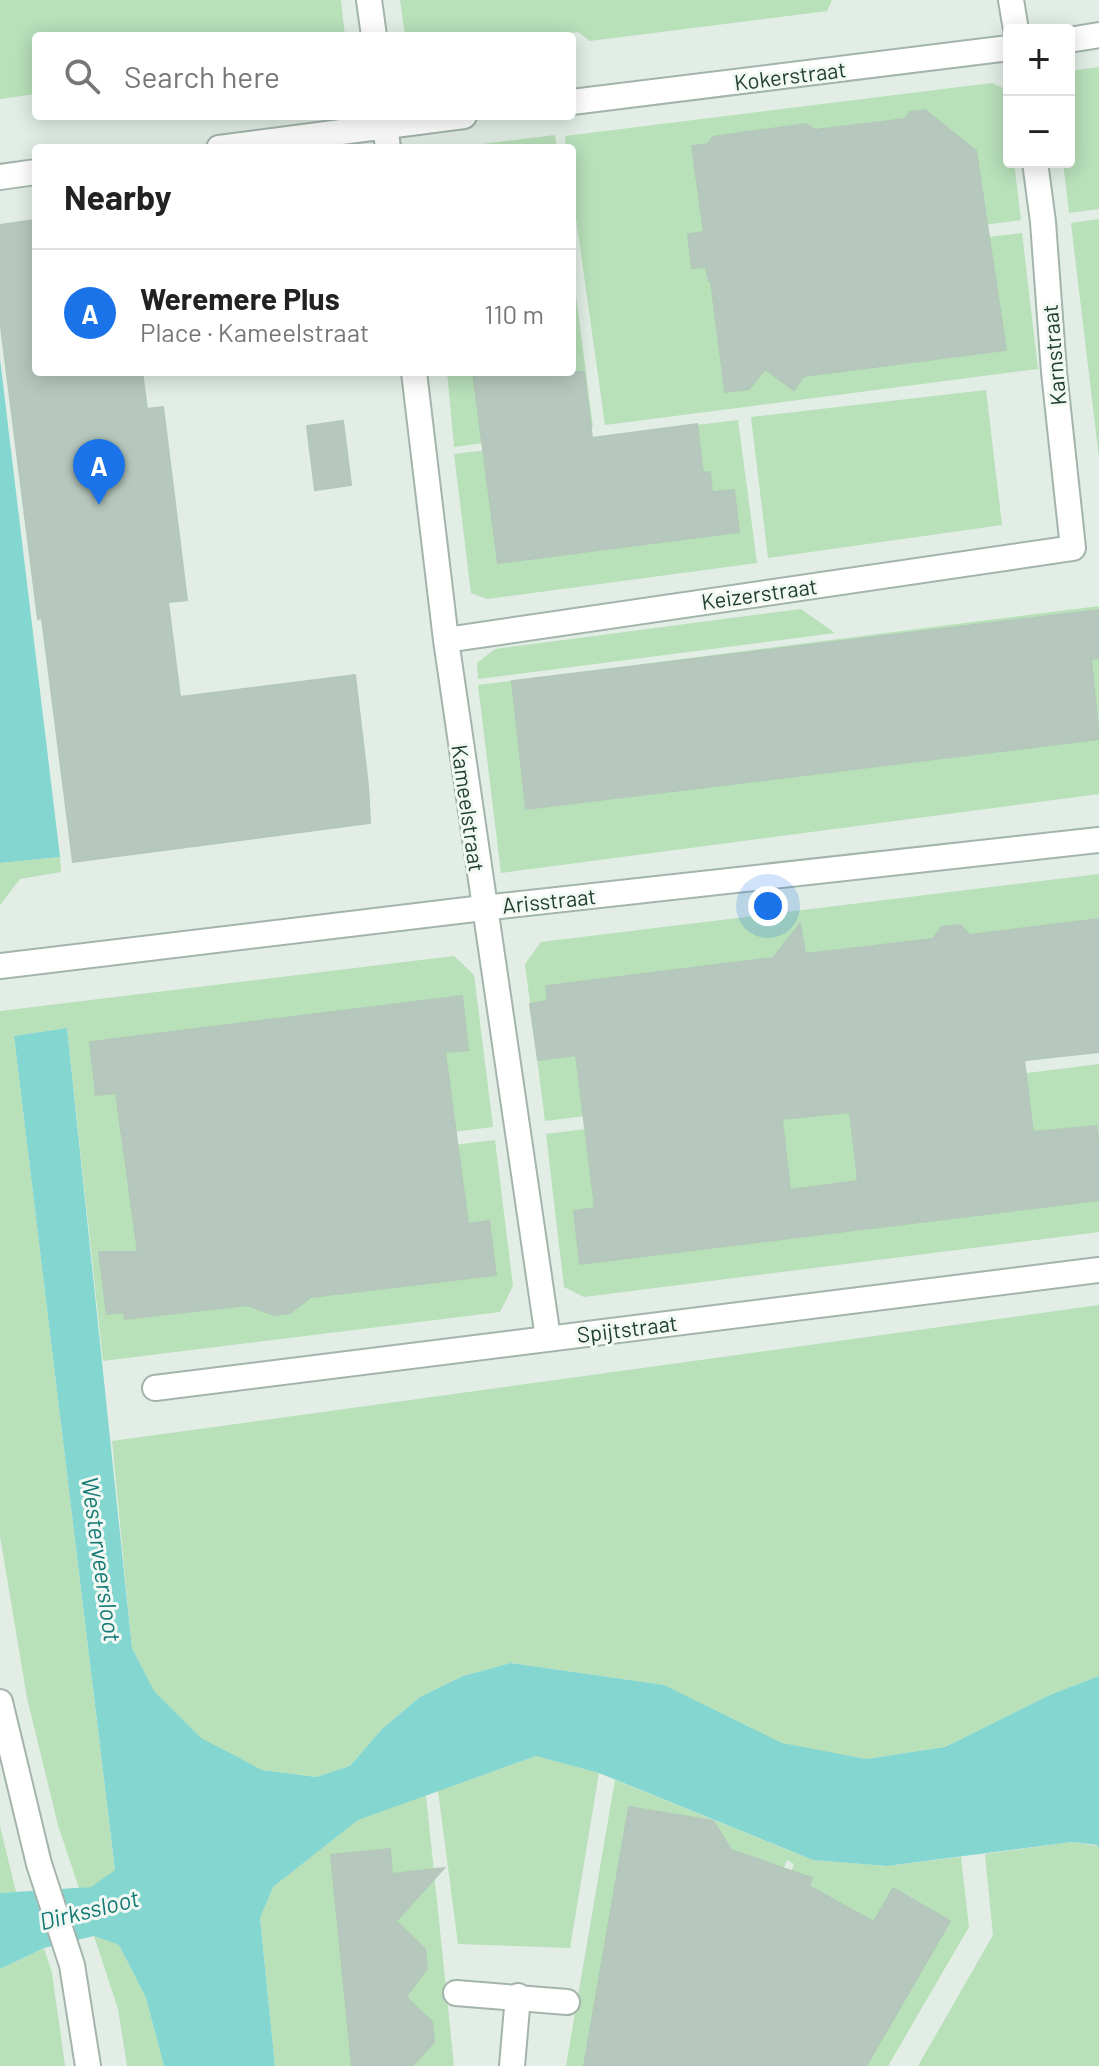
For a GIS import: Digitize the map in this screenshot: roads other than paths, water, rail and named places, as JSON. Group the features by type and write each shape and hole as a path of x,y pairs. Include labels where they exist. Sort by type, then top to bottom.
{"street":[{"path":"369,0 373,32"},
{"path":"1011,0 1015,24"},
{"path":"1075,39 1099,35"},
{"name":"Kokerstraat","path":"576,102 1003,49"},
{"path":"256,144 386,130 442,120"},
{"name":"Karnstraat","path":"1036,168 1073,548"},
{"path":"0,177 32,173"},
{"name":"Kameelstraat","path":"414,376 446,640 483,908 548,1338"},
{"name":"Keizerstraat","path":"446,640 1073,548"},
{"name":"Arisstraat","path":"0,966 483,908 1099,840"},
{"name":"Spijtstraat","path":"155,1388 1099,1270"},
{"path":"0,1702 39,1864 72,1965 88,2066"},
{"path":"456,1993 567,2002"},
{"path":"512,2066 518,1996"}],"water":[{"path":"0,359 60,857 0,863"},
{"path":"67,1028 132,1648 154,1691 201,1738 262,1770 316,1777 350,1766 382,1729 420,1697 463,1676 511,1663 664,1685 782,1743 866,1759 945,1747 1052,1694 1099,1676 1099,1849 1097,1845 1072,1842 887,1866 813,1860 599,1773 536,1756 358,1820 273,1887 260,1918 275,2066 164,2066 146,1998 119,1945 94,1936 44,1948 0,1969 0,1893 91,1887 115,1870 14,1036"}],"place":[{"name":"Weremere Plus","path":"99,505"}],"water label":[{"name":"Westerveersloot","path":"102,1559"},
{"name":"Dirkssloot","path":"89,1909"}]}
